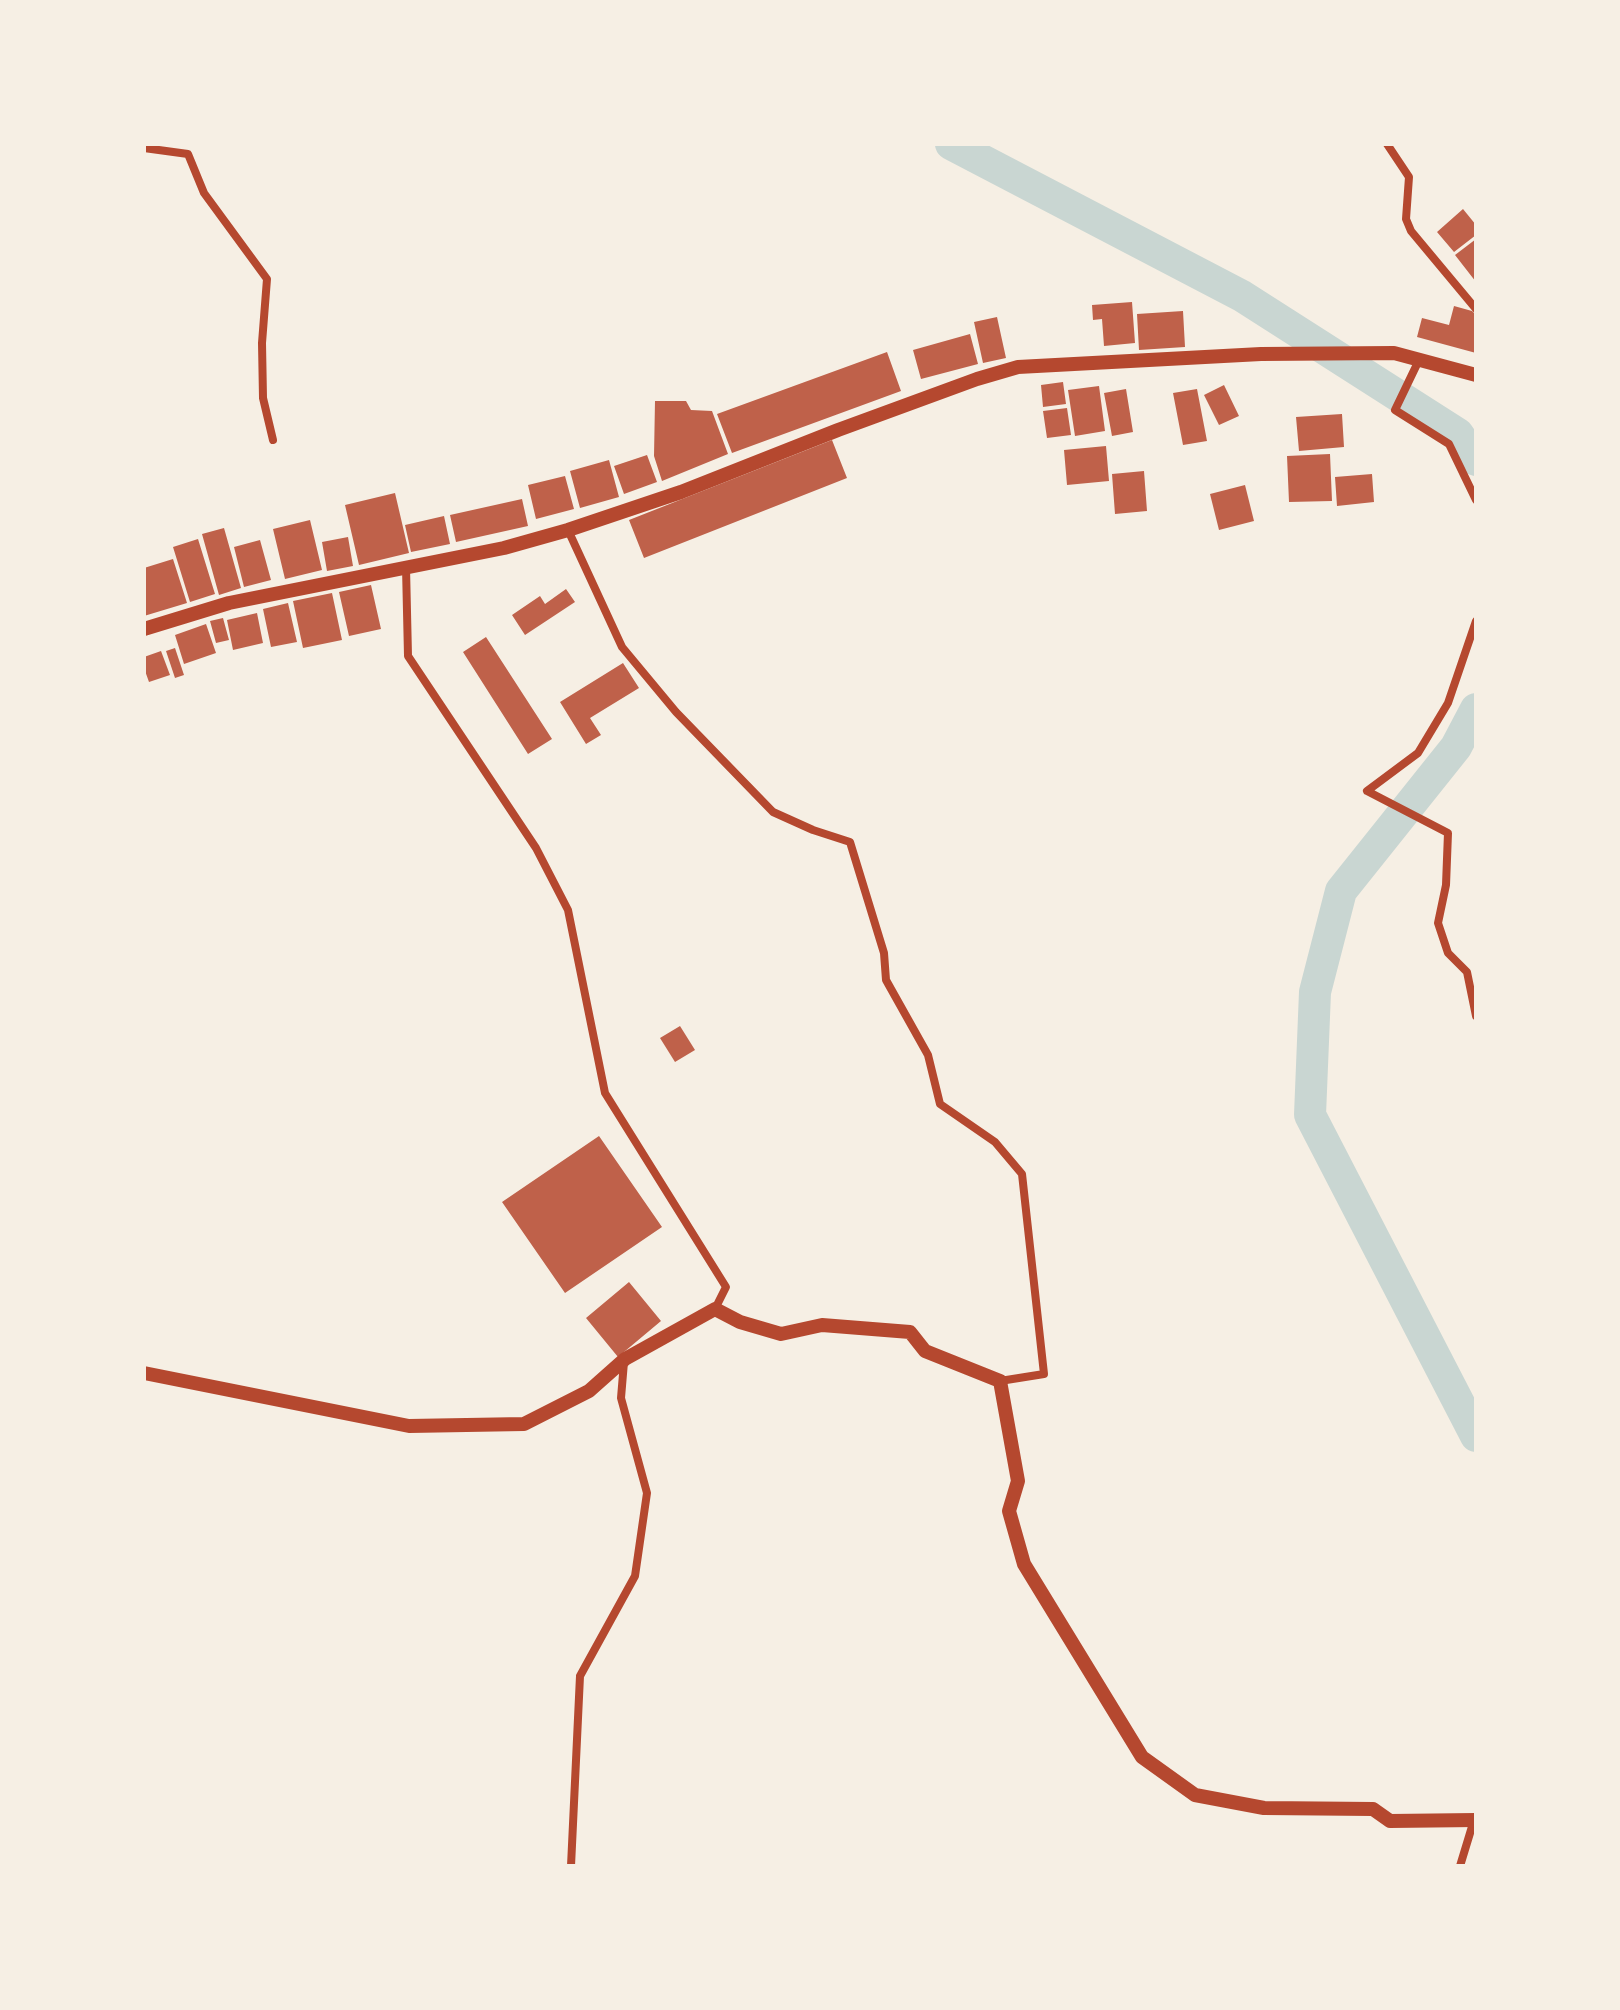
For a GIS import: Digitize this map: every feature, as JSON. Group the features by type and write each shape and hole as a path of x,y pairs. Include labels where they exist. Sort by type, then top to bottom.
{"street":[{"path":"1387,144 1409,177 1406,219 1411,231 1476,309"},
{"path":"144,148 188,154 204,193 267,279 262,343 263,398 273,440"},
{"path":"144,629 229,603 504,548 568,530 681,492 838,430 1018,367 1261,354 1394,353 1416,366 1476,375"},
{"path":"1416,366 1395,410 1449,444 1476,500"},
{"path":"568,530 622,647 676,712 773,812 850,842 884,953 886,980 928,1055 940,1104 995,1142 1022,1174 1044,1374 1000,1381 925,1351 910,1332 822,1325 781,1334 740,1322 715,1309"},
{"path":"144,1373 409,1426 524,1424 589,1391 625,1359 715,1309 726,1287 605,1093 568,910 536,848 408,656 406,567"},
{"path":"1476,621 1448,703 1418,753 1367,791 1448,833 1446,885 1438,923 1448,953 1467,972 1476,1016"},
{"path":"571,1866 580,1676 635,1576 647,1493 621,1398 625,1359"},
{"path":"1000,1381 1018,1481 1009,1511 1024,1564 1142,1757 1195,1795 1264,1808 1373,1809 1390,1821 1475,1820 1460,1866"}],"building":[{"path":"1463,209 1476,225 1476,235 1454,252 1437,232"},
{"path":"1476,239 1476,282 1455,255"},
{"path":"1132,302 1135,343 1104,346 1102,319 1093,320 1092,305"},
{"path":"1454,306 1476,315 1476,353 1417,337 1422,318 1449,325"},
{"path":"1183,311 1185,347 1139,350 1137,314"},
{"path":"997,317 1006,358 983,363 974,322"},
{"path":"970,334 978,364 921,379 913,350"},
{"path":"887,352 901,391 732,453 717,414"},
{"path":"1063,382 1066,404 1043,407 1041,385"},
{"path":"1224,385 1239,416 1219,425 1204,395"},
{"path":"1099,386 1105,431 1075,436 1068,390"},
{"path":"1126,389 1133,432 1112,436 1104,393"},
{"path":"1197,389 1207,441 1183,445 1173,393"},
{"path":"655,401 686,401 691,410 712,411 728,454 662,481 654,456"},
{"path":"1067,408 1071,435 1047,438 1043,411"},
{"path":"1342,414 1344,447 1299,451 1296,417"},
{"path":"832,440 847,478 644,558 629,520"},
{"path":"1106,446 1109,481 1067,485 1064,450"},
{"path":"1330,454 1332,501 1289,502 1287,456"},
{"path":"647,455 657,482 624,494 614,466"},
{"path":"609,460 619,497 580,508 570,471"},
{"path":"1144,471 1147,511 1115,514 1112,474"},
{"path":"1372,474 1374,502 1337,506 1335,477"},
{"path":"565,476 574,509 536,519 528,485"},
{"path":"1245,485 1254,521 1219,530 1210,494"},
{"path":"395,493 409,553 359,565 345,505"},
{"path":"522,499 528,526 456,542 450,515"},
{"path":"444,516 450,544 411,552 405,525"},
{"path":"310,520 322,570 285,579 273,529"},
{"path":"224,528 241,588 219,595 202,534"},
{"path":"348,537 353,566 327,571 322,542"},
{"path":"198,539 215,594 190,602 173,547"},
{"path":"260,540 271,580 244,587 234,547"},
{"path":"173,559 187,603 144,616 144,568"},
{"path":"371,585 381,629 349,636 339,592"},
{"path":"566,589 575,602 525,635 512,615 540,596 545,604"},
{"path":"332,593 342,640 303,648 293,601"},
{"path":"288,603 297,642 271,647 263,609"},
{"path":"257,613 263,643 233,650 227,620"},
{"path":"223,618 229,640 216,643 210,621"},
{"path":"206,624 216,653 184,664 175,635"},
{"path":"486,637 552,739 528,754 463,652"},
{"path":"175,648 184,675 175,678 166,651"},
{"path":"161,651 170,675 149,682 144,657"},
{"path":"623,663 639,688 590,718 601,735 586,744 560,702"},
{"path":"680,1026 695,1050 675,1062 660,1038"},
{"path":"599,1136 662,1227 565,1293 502,1202"},
{"path":"629,1282 661,1321 618,1357 586,1318"}],"waterway":[{"path":"951,144 1242,296 1458,434 1476,460"},
{"path":"1476,709 1456,747 1341,891 1315,992 1310,1115 1476,1436"}]}
